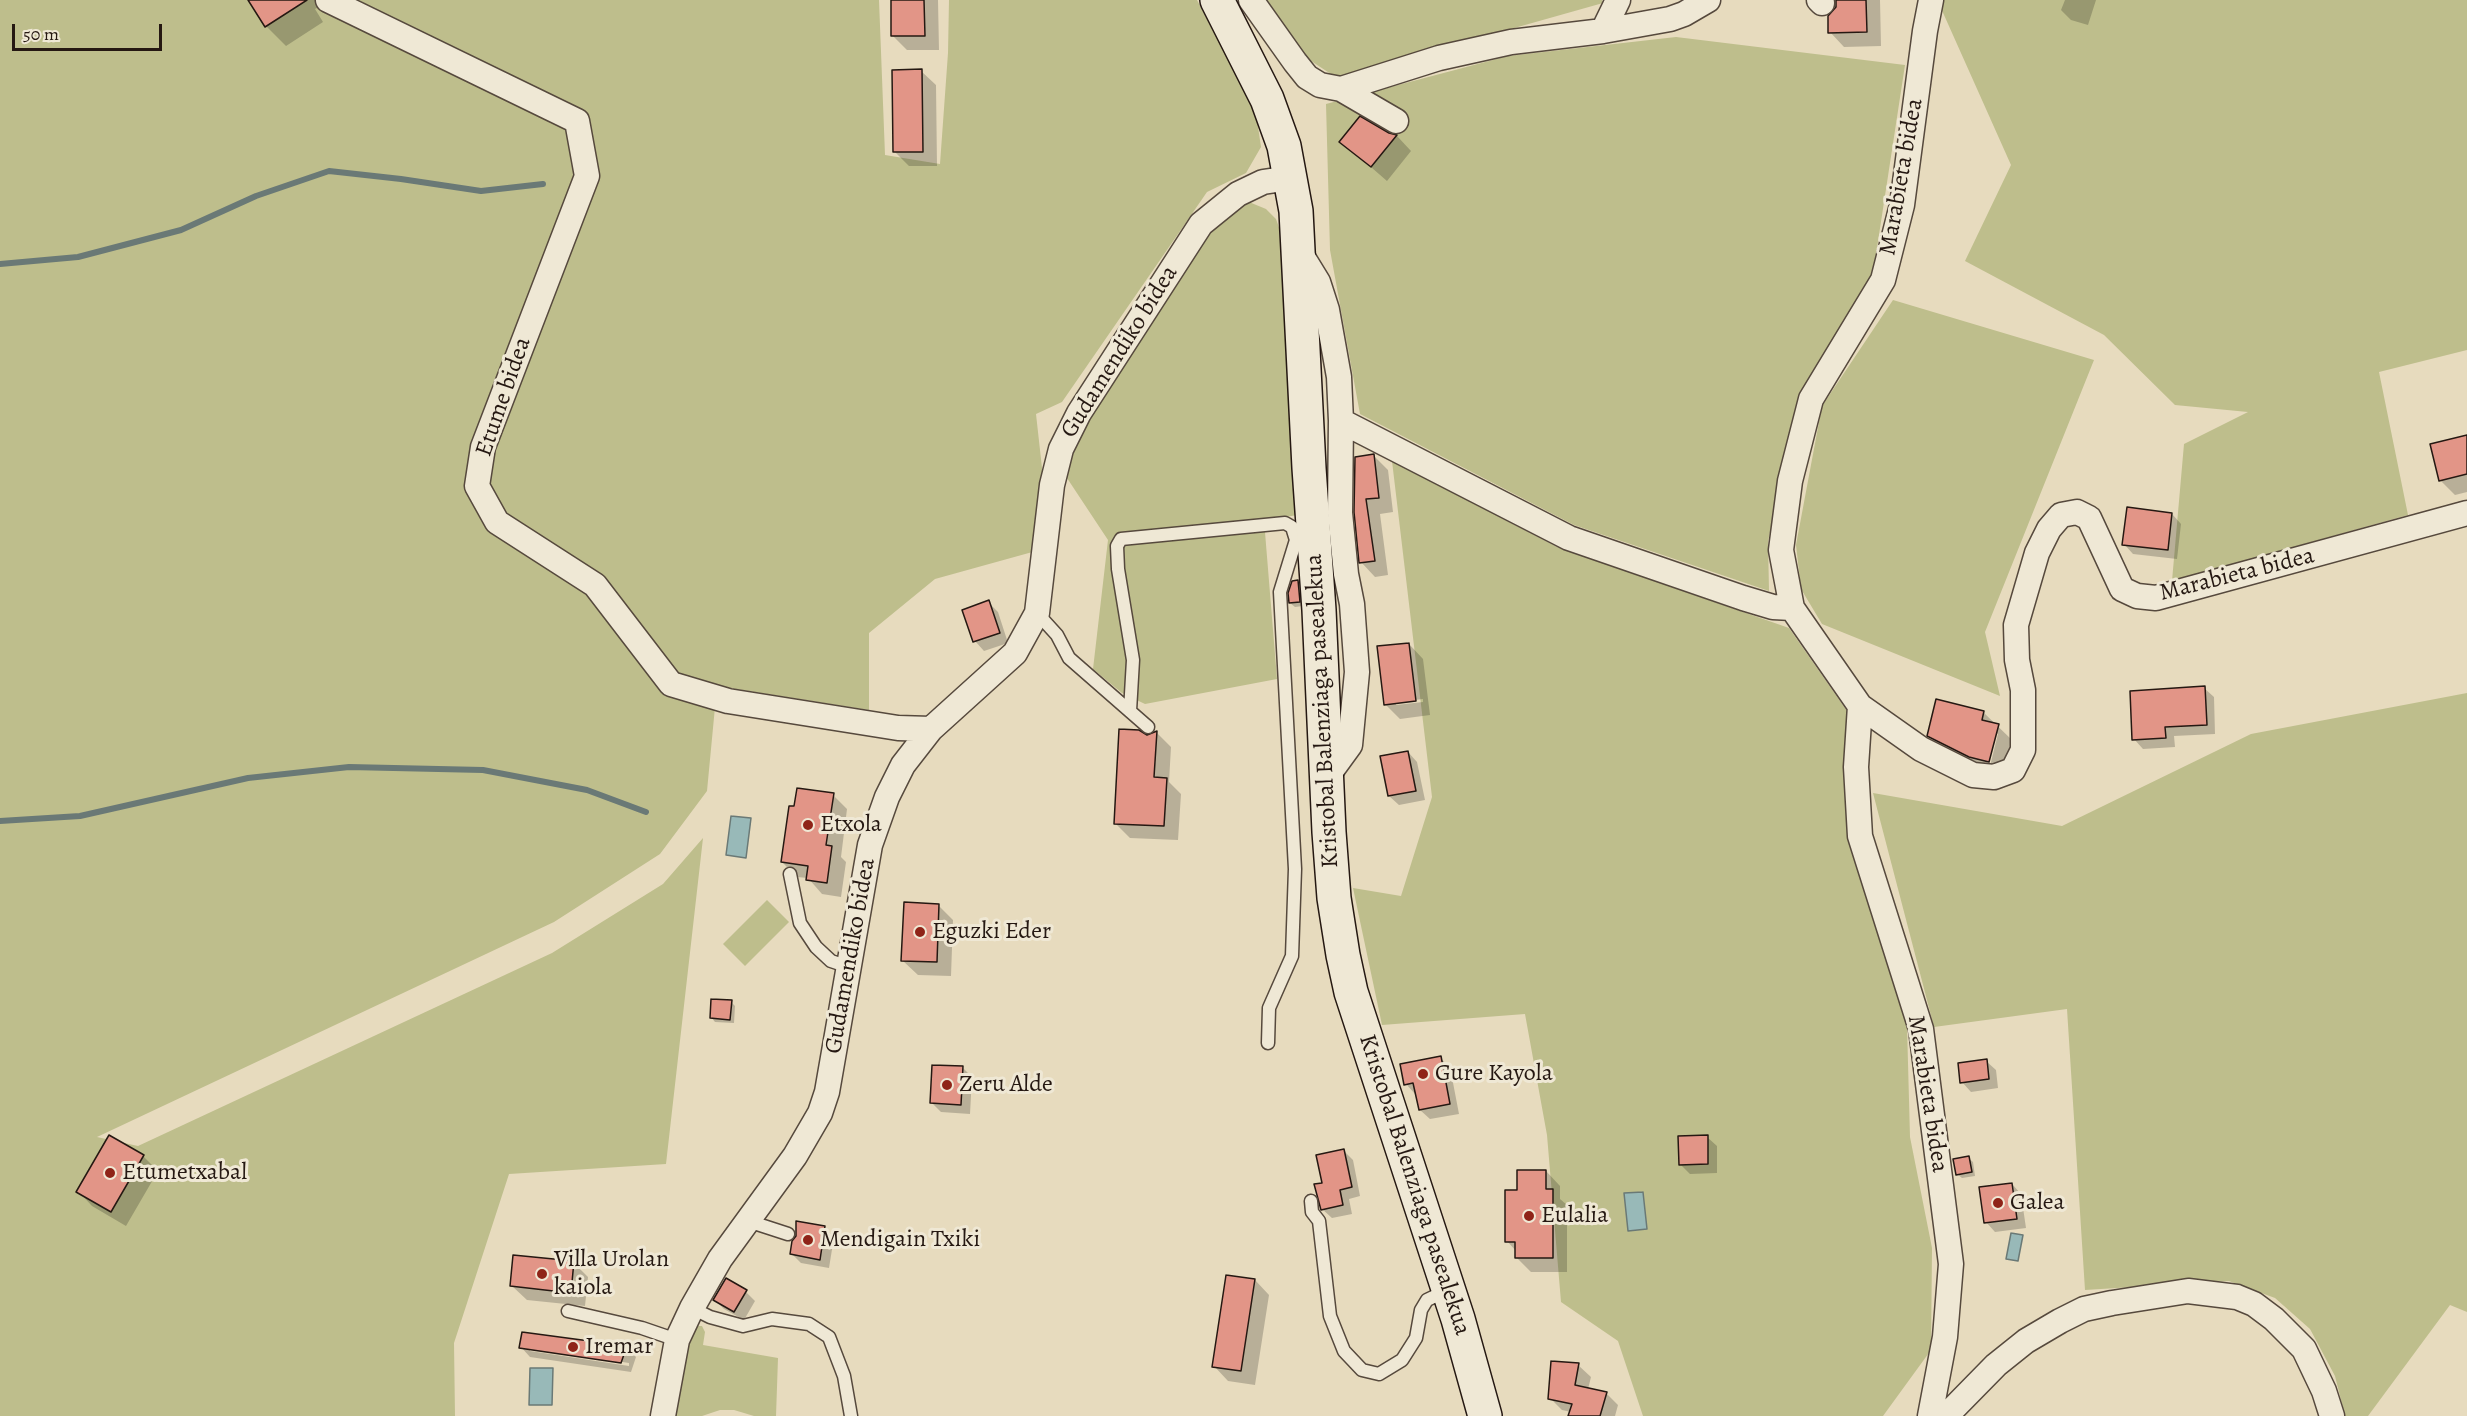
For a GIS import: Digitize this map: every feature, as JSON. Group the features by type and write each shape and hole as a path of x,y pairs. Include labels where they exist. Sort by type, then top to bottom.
{"street":[{"name":"Etume bidea","path":"328,0 577,122 586,176 483,447 477,486 497,522 595,585 671,684 728,701 898,728 932,729"},
{"name":"Kristobal Balenziaga pasealekua","path":"1217,0 1268,99 1284,146 1296,211 1334,898 1351,992 1449,1289 1473,1365 1485,1416"},
{"path":"1251,0 1308,77 1320,85 1341,89 1396,121"},
{"path":"1603,31 1617,0"},
{"path":"1341,89 1438,58 1511,42 1603,31 1670,19 1708,0"},
{"name":"Marabieta bidea","path":"1931,0 1902,206 1883,280 1811,399 1790,481 1781,549 1792,608 1860,706 1921,749 1973,775 1994,777 2013,770 2023,750 2022,690 2017,660 2016,625 2037,553 2049,529 2061,515 2077,512 2089,518 2122,589 2137,596 2156,598 2467,513"},
{"name":"Gudamendiko bidea","path":"663,1416 677,1340 692,1308 720,1259 795,1156 820,1113 827,1092 870,845 887,797 903,765 932,729 1015,653 1037,613 1052,485 1061,449 1079,413 1201,224 1238,194 1263,182 1290,178"},
{"path":"1298,249 1318,282 1327,310 1339,377 1340,513 1346,574 1352,604 1357,672 1350,745 1326,778"},
{"path":"1341,421 1569,538 1743,598 1773,607 1792,608"},
{"name":"Marabieta bidea","path":"1860,706 1856,767 1860,836 1921,1029 1951,1264 1945,1337 1930,1416"},
{"path":"1947,1416 1996,1365 2026,1341 2084,1309 2151,1295 2188,1291 2237,1297 2254,1304 2274,1319 2304,1349 2324,1391 2332,1416"}],"lane":[{"path":"1130,711 1132,660 1118,569 1117,546 1121,539 1285,524 1292,527 1296,540 1280,592 1295,869 1292,956 1269,1008 1268,1043"},
{"path":"1037,613 1057,634 1069,658 1148,727"},
{"path":"790,874 800,923 816,947 831,961 849,968"},
{"path":"1311,1201 1312,1212 1319,1221 1330,1316 1344,1351 1362,1370 1379,1374 1402,1360 1416,1338 1421,1311 1427,1300 1449,1289"},
{"path":"748,1221 788,1234"},
{"path":"692,1308 710,1317 743,1326 772,1319 809,1324 829,1337 844,1376 851,1416"},
{"path":"568,1311 642,1328 677,1340"}],"green space":[{"path":"0,0 879,0 885,155 940,164 948,53 949,0 1197,0 1256,113 1261,147 1246,173 1207,192 1062,402 1036,414 1043,477 1036,551 935,579 869,633 869,710 717,686 707,791 660,854 554,922 97,1137 138,1146 552,953 663,884 703,838 666,1164 509,1174 454,1343 455,1416 0,1416"},
{"path":"1261,0 1602,0 1603,3 1337,78 1305,57"},
{"path":"1941,0 2467,0 2467,350 2379,372 2408,515 2172,581 2184,444 2248,412 2175,405 2104,335 1965,261 2011,165 1940,6"},
{"path":"1676,37 1905,65 1873,274 1802,395 1768,541 1769,591 1574,525 1360,414 1330,250 1326,104 1508,56"},
{"path":"1249,202 1266,209 1276,219 1283,239 1298,515 1264,520 1277,679 1145,704 1122,693 1093,669 1108,540 1065,475 1071,449 1090,410 1222,214"},
{"path":"1893,300 2094,360 1985,632 2000,696 1822,624 1801,589 1796,545 1822,406"},
{"path":"1392,461 1557,547 1789,628 1847,711 1850,833 1907,1026 1910,1137 1932,1248 1931,1350 1883,1416 1643,1416 1618,1341 1561,1302 1547,1135 1525,1014 1382,1025 1353,888 1401,896 1432,797"},
{"path":"2467,693 2467,1312 2450,1305 2368,1416 2345,1416 2335,1376 2310,1329 2275,1298 2229,1281 2085,1290 2067,1009 1934,1027 1873,793 2062,826 2251,734"},
{"path":"767,900 789,922 745,966 723,944"},
{"path":"695,1326 702,1326 705,1332 703,1345 778,1358 776,1416 754,1416 734,1410 720,1410 702,1416 674,1416 688,1338"}],"water":[{"path":"731,816 751,818 746,858 726,855"},
{"path":"1643,1192 1647,1229 1628,1231 1624,1193"},
{"path":"2011,1233 2023,1235 2018,1261 2006,1259"},
{"path":"530,1368 553,1368 552,1405 529,1405"}],"building":[{"path":"248,0 307,0 265,27"},
{"path":"891,0 924,0 925,36 891,36"},
{"path":"1836,0 1866,0 1867,32 1828,33 1828,16 1836,7"},
{"path":"922,69 923,152 893,152 892,70"},
{"path":"1360,116 1389,133 1397,135 1371,167 1339,142"},
{"path":"2467,435 2467,474 2439,481 2430,444"},
{"path":"1374,454 1379,498 1366,499 1375,561 1359,563 1354,512 1355,457"},
{"path":"2127,507 2172,513 2168,550 2122,545"},
{"path":"1298,580 1300,602 1289,603 1288,593 1292,581"},
{"path":"989,600 1000,633 973,642 962,610"},
{"path":"1409,643 1416,701 1384,705 1377,646"},
{"path":"2205,686 2207,725 2165,727 2166,738 2132,740 2130,691"},
{"path":"1936,699 1984,711 1982,720 1999,724 1989,762 1969,757 1927,736"},
{"path":"1119,729 1139,730 1147,735 1157,731 1154,777 1167,778 1164,826 1114,824"},
{"path":"1408,751 1416,791 1388,796 1380,756"},
{"name":"Etxola","path":"797,788 834,793 826,845 832,846 827,883 806,880 808,866 781,862 789,806 794,806"},
{"name":"Eguzki Eder","path":"904,902 939,904 937,962 901,961"},
{"path":"711,999 732,1000 730,1020 710,1018"},
{"name":"Gure Kayola","path":"1441,1056 1450,1104 1419,1110 1413,1083 1404,1085 1400,1064"},
{"path":"1987,1059 1989,1079 1960,1083 1958,1063"},
{"name":"Zeru Alde","path":"932,1065 963,1066 961,1105 930,1103"},
{"name":"Etumetxabal","path":"109,1135 144,1155 111,1212 76,1192"},
{"path":"1708,1135 1708,1164 1679,1165 1678,1136"},
{"path":"1344,1149 1352,1187 1340,1190 1343,1205 1321,1210 1314,1184 1322,1183 1316,1155"},
{"path":"1969,1156 1972,1172 1956,1175 1953,1159"},
{"name":"Eulalia","path":"1517,1170 1546,1170 1546,1189 1553,1189 1553,1258 1515,1258 1515,1242 1505,1242 1505,1190 1517,1190"},
{"name":"Galea","path":"2012,1183 2017,1219 1984,1223 1979,1187"},
{"name":"Mendigain Txiki","path":"796,1221 825,1226 820,1260 790,1254 792,1241 796,1236"},
{"name":"Villa Urolan kaiola","path":"513,1255 574,1261 571,1293 510,1286"},
{"path":"1226,1275 1255,1279 1241,1371 1212,1367"},
{"path":"726,1278 747,1290 734,1312 713,1300"},
{"name":"Iremar","path":"522,1332 627,1346 621,1363 519,1348"},
{"path":"1551,1361 1579,1363 1575,1385 1607,1392 1600,1416 1568,1416 1572,1404 1548,1399"}],"waterway":[{"path":"0,264 78,257 181,230 256,196 329,171 481,191 543,184"},
{"path":"0,821 80,816 248,778 349,767 483,770 587,790 646,812"}],"place":[{"name":"Etxola","path":"808,825"},
{"name":"Eguzki Eder","path":"920,932"},
{"name":"Gure Kayola","path":"1423,1074"},
{"name":"Zeru Alde","path":"947,1085"},
{"name":"Etumetxabal","path":"110,1173"},
{"name":"Galea","path":"1998,1203"},
{"name":"Eulalia","path":"1529,1216"},
{"name":"Mendigain Txiki","path":"808,1240"},
{"name":"Villa Urolan kaiola","path":"542,1274"},
{"name":"Iremar","path":"573,1347"}]}
